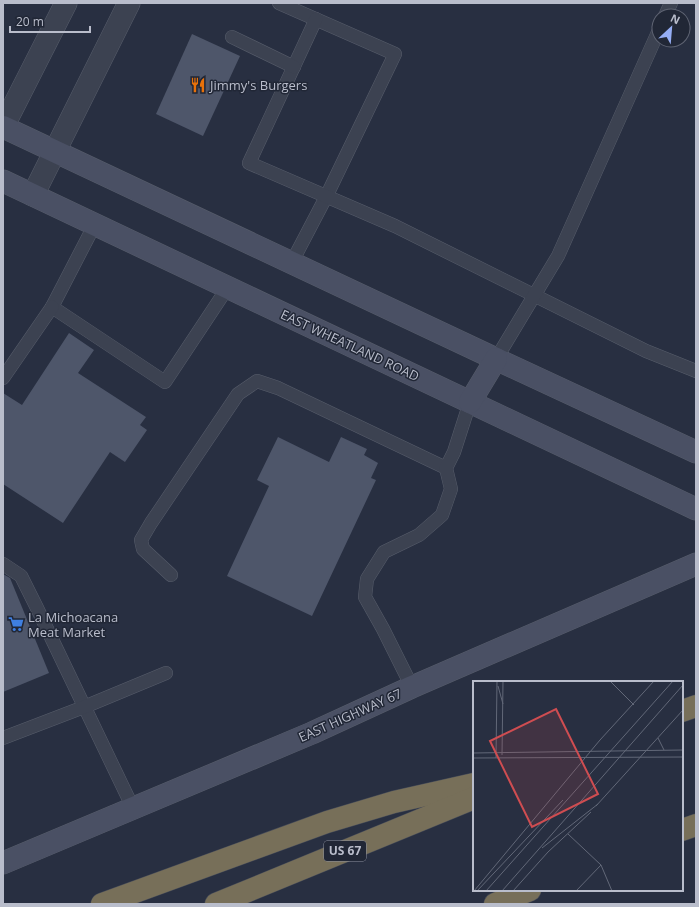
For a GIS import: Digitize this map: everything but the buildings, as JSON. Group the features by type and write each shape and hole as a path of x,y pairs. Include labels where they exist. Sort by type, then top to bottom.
{"highway":[{"path":"683,711 696,706"},
{"path":"102,904 327,822 394,802 473,784"},
{"name":"US 67","path":"216,904 473,798"},
{"path":"683,830 696,825"},
{"path":"495,904 528,891"}],"main road":[{"path":"3,127 292,262 496,360 696,452"},
{"name":"EAST WHEATLAND ROAD","path":"3,181 696,509"},
{"path":"470,402 496,360"},
{"name":"EAST HIGHWAY 67","path":"3,863 312,733 412,687 696,564"}],"street":[{"path":"3,127 66,3"},
{"path":"33,195 129,3"}],"lane":[{"path":"279,3 395,54 326,197 292,262"},
{"path":"316,19 249,163 395,226 646,351 696,371"},
{"path":"232,37 294,67"},
{"path":"496,360 558,256 651,48"},
{"path":"3,378 52,307 95,224"},
{"path":"52,307 165,382 228,288"},
{"path":"171,575 143,549 141,540 238,394 256,381 278,388 446,468"},
{"path":"412,687 383,629 365,598 367,579 384,552 419,535 442,515 451,489 446,468 454,452 470,402"},
{"path":"3,564 21,576 133,808"},
{"path":"3,738 84,707 166,673"}],"place":[{"name":"Jimmy's Burgers","path":"198,85"},
{"name":"La Michoacana Meat Market","path":"16,624"}]}
